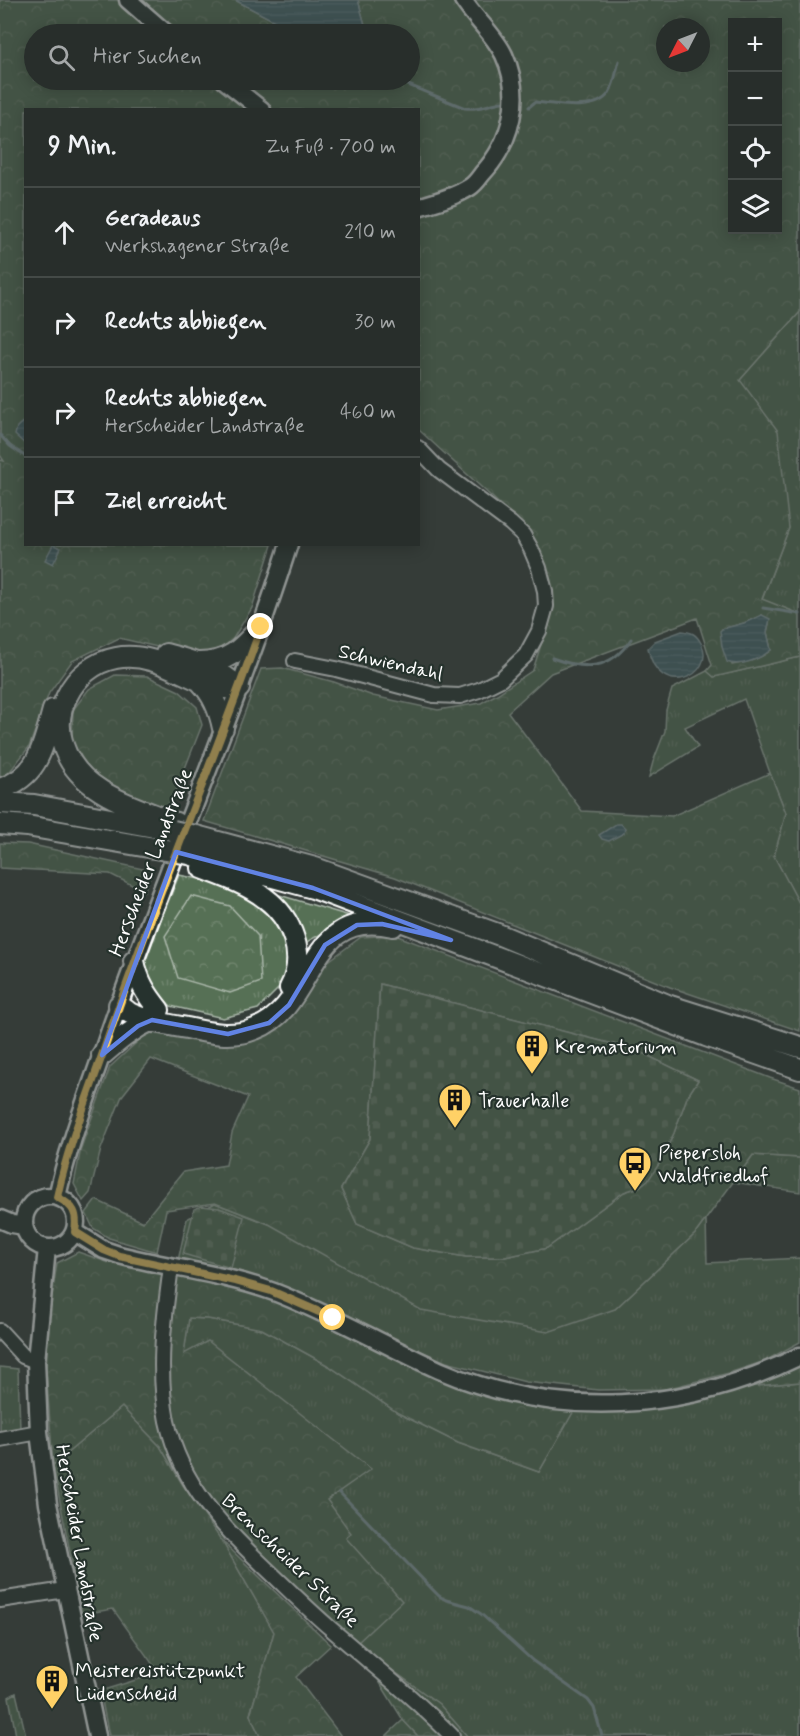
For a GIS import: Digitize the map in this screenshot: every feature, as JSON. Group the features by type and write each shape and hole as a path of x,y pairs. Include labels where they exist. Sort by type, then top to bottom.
{"highway":[{"path":"119,1005 132,1015 155,1015 213,1025 238,1025 252,1022 262,1018 279,1003 292,983 296,968 296,941 284,918 265,898 187,858 166,841 139,809 108,795 85,779 65,752 61,738 61,713 69,692 81,676 97,664 114,658 126,657 147,659 198,671 210,663 232,656 261,627"},
{"path":"0,789 21,779 34,765 44,745 57,697 70,675 86,661 111,651 136,648 156,651 198,671 218,687 239,688"},
{"path":"198,671 218,706 223,728"},
{"path":"0,803 34,805 166,841"},
{"path":"0,824 86,835 166,841 202,836 315,868 500,935 670,1006 800,1047"},
{"path":"187,858 313,888 706,1036 800,1069"},
{"path":"134,961 138,977 155,1015 211,1033 241,1033 254,1030 280,1015 289,1005 316,956 325,945 334,936 357,925 382,924 451,940"},
{"path":"102,1055 125,1035 155,1015"}],"main road":[{"path":"128,0 155,24"},
{"path":"420,206 444,199 471,186 498,154 506,140 512,121 513,85 504,54 463,0"},
{"path":"237,90 259,108"},
{"name":"Herscheider Landstraße","path":"57,1197 74,1133 134,961 239,688 288,546"},
{"path":"45,1196 57,1197 67,1202 75,1213 77,1222 75,1232 63,1245 47,1248 31,1240 26,1233 24,1226 26,1213 34,1201 45,1196"},
{"path":"0,1219 24,1226"},
{"path":"75,1232 104,1250 119,1256 271,1291 312,1308 440,1370 474,1383 542,1399 587,1404 619,1404 677,1398 756,1376 800,1356"},
{"name":"Herscheider Landstraße","path":"47,1248 36,1361 39,1432 48,1503 97,1736"}],"street":[{"name":"Schwiendahl","path":"295,661 336,669 434,695 460,696 501,679 526,655 539,631 546,606 539,568 531,549 523,535 510,523 439,470 420,450"},
{"name":"Brenscheider Straße","path":"171,1267 162,1347 162,1391 167,1422 177,1454 196,1489 213,1515 276,1578 330,1628 430,1713 452,1736"},
{"path":"0,1331 24,1356 36,1361"},
{"path":"0,1439 39,1432"},
{"path":"0,1600 65,1590"}],"highlighted area":[{"path":"176,852 313,888 451,940 382,924 357,925 325,945 289,1005 269,1023 228,1034 152,1020 138,1026 102,1055"}],"green space":[{"path":"0,0 235,0 280,24 24,24 24,90 420,90 420,24 365,24 358,0 800,0 800,312 740,380 778,431 789,528 762,599 800,614 800,657 714,677 707,671 712,665 697,618 551,673 508,712 582,811 672,816 770,773 786,813 774,856 800,905 800,1031 670,987 395,877 204,821 261,669 282,668 334,682 373,696 438,710 481,703 533,670 550,616 517,520 420,431 420,108 24,108 24,546 272,546 252,608 229,645 200,657 119,638 72,661 49,693 29,747 0,784 0,460 4,461 0,455","holes":["762,615 769,624 767,632 771,650 753,660 732,665 722,629"]},
{"path":"800,312 800,614 762,600 789,528 740,380"},
{"path":"800,657 800,905 774,856 786,813 744,699 685,727 698,747 649,777 665,731 666,710 672,689 707,671 714,677"},
{"path":"115,675 147,676 179,691 197,707 202,725 169,809 121,791 89,769 72,742 73,710 89,689"},
{"path":"0,843 28,844 152,871 144,891 110,874 0,868"},
{"path":"179,875 276,894 353,917 308,941 285,982 258,1009 223,1018 171,1006 152,987 143,963"},
{"path":"191,896 230,906 258,936 261,982 230,993 178,978 165,936"},
{"path":"395,935 800,1088 800,1158 753,1155 695,1234 615,1309 548,1332 421,1310 269,1224 215,1203 166,1210 157,1252 109,1238 93,1228 86,1213 96,1200 143,1222 183,1172 226,1165 232,1133 248,1097 151,1059 122,1096 101,1149 90,1193 83,1201 74,1184 81,1148 110,1067 148,1032 219,1043 270,1032 299,1003 322,966 361,937","holes":["380,984 636,1050 698,1080 687,1097 674,1133 659,1164 639,1187 624,1192 547,1248 505,1257 466,1257 413,1248 357,1224 341,1189 370,1139"]},
{"path":"380,984 636,1050 698,1080 687,1097 674,1133 649,1179 639,1187 624,1192 547,1248 505,1257 466,1257 413,1248 357,1224 341,1189 370,1139"},
{"path":"753,1155 800,1158 800,1192 733,1182"},
{"path":"215,1203 269,1224 615,1309 695,1234 706,1219 707,1263 800,1258 800,1342 765,1361 666,1389 598,1390 526,1382 446,1362 274,1283 178,1261 187,1219"},
{"path":"202,1206 219,1208 244,1217 231,1268 183,1254 194,1209"},
{"path":"78,1252 107,1262 230,1283 269,1295 376,1347 576,1407 539,1472 458,1443 398,1413 329,1366 262,1329 208,1319 189,1318 184,1354 208,1341 371,1469 327,1500 351,1533 346,1538 402,1601 356,1644 236,1529 222,1541 183,1485 160,1446 122,1407 53,1465 46,1369 50,1309 57,1263"},
{"path":"189,1318 208,1319 262,1329 329,1366 398,1413 458,1443 539,1472 576,1407 753,1379 756,1386 800,1382 800,1736 467,1736 439,1704 356,1644 346,1538 350,1533 327,1500 370,1469 184,1354"},
{"path":"800,1352 800,1382 756,1386 753,1379"},
{"path":"0,1367 18,1369 20,1429 0,1435"},
{"path":"122,1407 160,1446 183,1485 222,1541 274,1632 250,1715 260,1736 109,1736 100,1691 159,1673 113,1609 82,1614 53,1465"},
{"path":"222,1541 331,1645 296,1677 341,1736 260,1736 250,1715 274,1632"},
{"path":"356,1644 439,1704 467,1736 418,1736 403,1720"},
{"path":"16,1693 26,1736 16,1736 9,1697"},
{"path":"403,1720 418,1736 386,1736"}],"water":[{"path":"235,0 358,0 365,24 280,24"},
{"path":"24,421 24,443 15,435 17,427"},
{"path":"52,546 61,548 53,564 45,560"},
{"path":"762,615 770,619 767,632 771,650 744,663 727,662 720,631"},
{"path":"682,631 697,637 704,655 701,665 694,673 685,678 674,679 663,675 654,665 648,648 655,641"},
{"path":"616,824 621,824 625,828 624,833 609,841 602,839 599,835"}],"waterway":[{"path":"529,107 535,102 575,106 595,103 603,99 611,89 619,61"},
{"path":"420,90 465,108 480,108 502,102"},
{"path":"0,435 10,446 24,456"},
{"path":"763,608 800,614"},
{"path":"552,658 575,665 596,665 614,657 631,639"},
{"path":"339,1492 439,1596 469,1606 481,1614 533,1661 588,1700 594,1708 602,1736"}],"place":[{"name":"Krematorium","path":"532,1075"},
{"name":"Trauerhalle","path":"455,1129"},
{"name":"Piepersloh Waldfriedhof","path":"635,1192"},
{"name":"Meistereistützpunkt Lüdenscheid","path":"52,1710"}],"route":[{"path":"261,627 134,961 74,1133 57,1197 67,1202 75,1213 77,1222 75,1232 104,1250 119,1256 271,1291 333,1318"}]}
